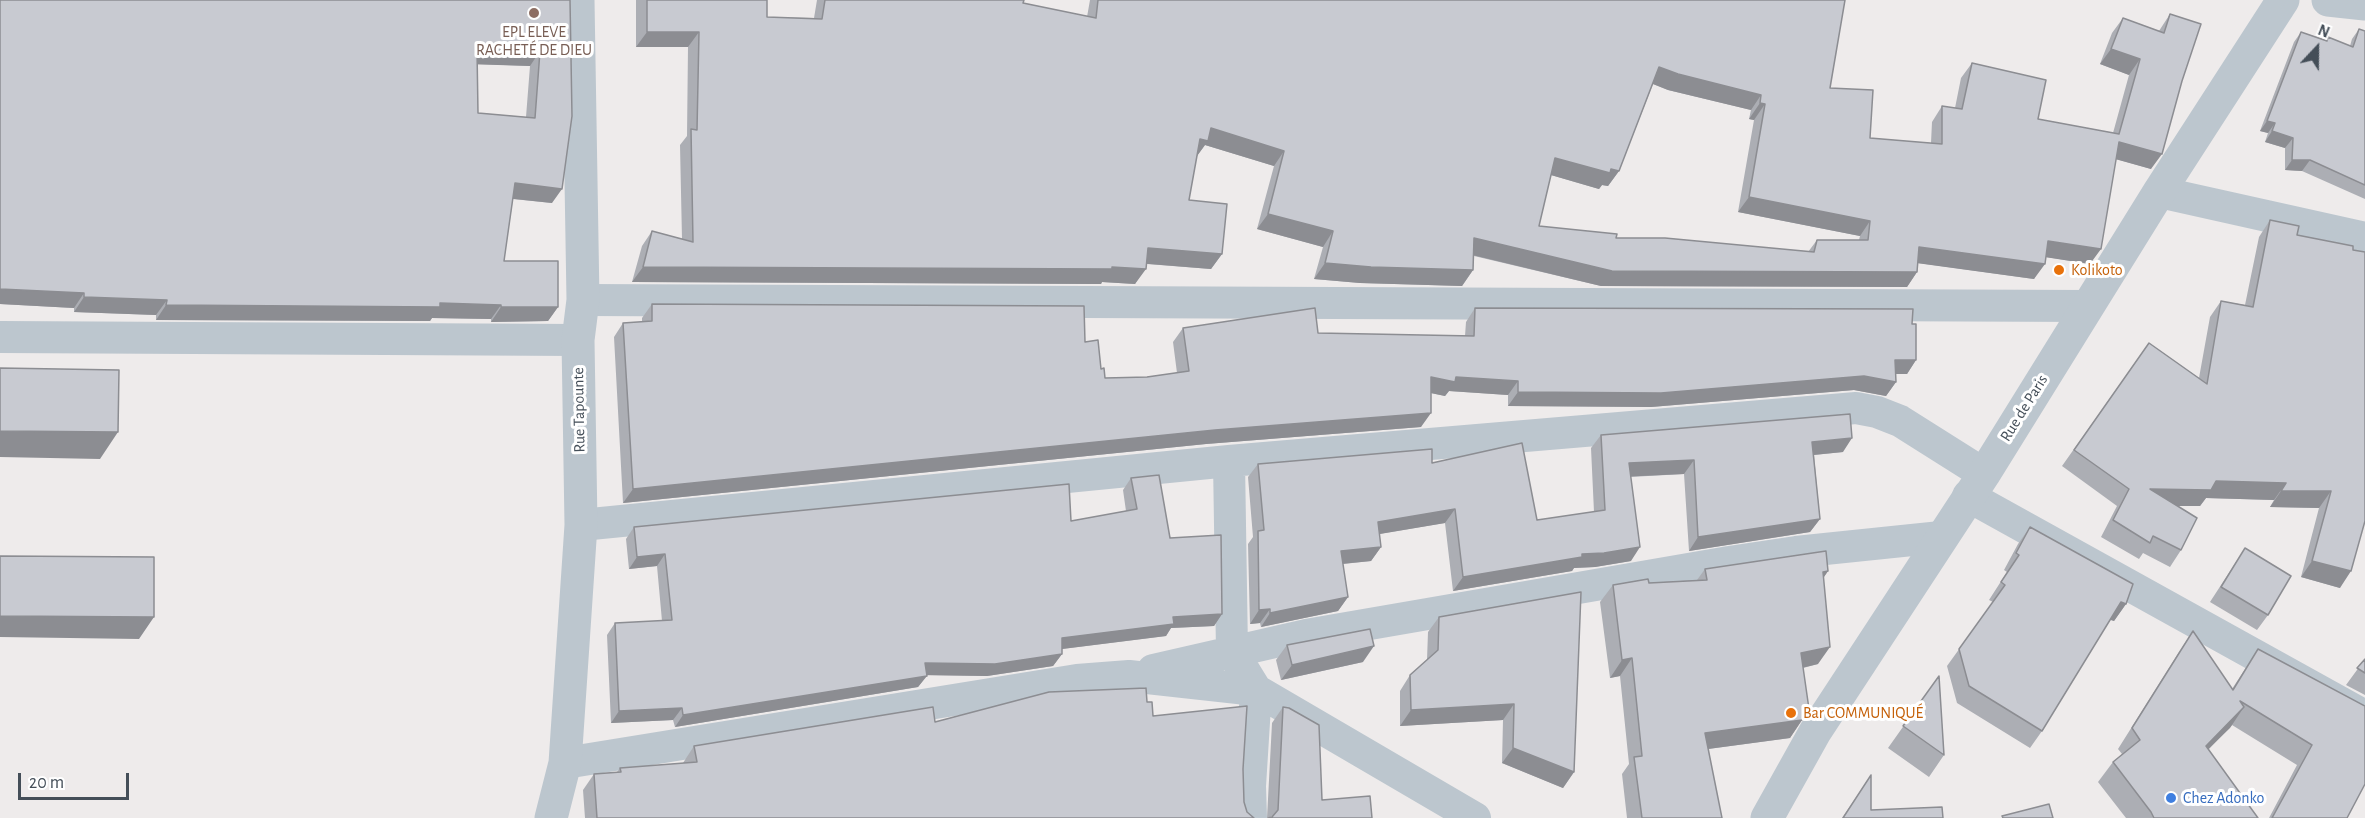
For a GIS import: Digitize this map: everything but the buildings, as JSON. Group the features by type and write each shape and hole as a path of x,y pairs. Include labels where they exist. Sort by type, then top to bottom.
{"street":[{"name":"Rue Tapounte","path":"551,818 565,763 581,525 578,340 583,300 578,0"},
{"name":"Rue de Paris","path":"1767,818 1815,732 1976,485 2159,192 2283,0"},
{"path":"2328,0 2365,4"},
{"path":"2159,192 2365,238"},
{"path":"583,300 2087,306"},
{"path":"0,337 578,340"},
{"path":"581,525 1229,461 1856,408 1900,420 1976,485 2365,716"},
{"path":"1229,461 1232,651 1256,690 1250,786 1251,818"},
{"path":"565,763 1077,680 1129,676 1305,635 1729,562 1796,552 1941,537"},
{"path":"1129,676 1256,690 1475,818"}],"place":[{"name":"EPL ELEVE RACHETÉ DE DIEU","path":"534,13"},
{"name":"Kolikoto","path":"2059,270"},
{"name":"Bar COMMUNIQUÉ","path":"1791,713"},
{"name":"Chez Adonko","path":"2171,798"}]}
